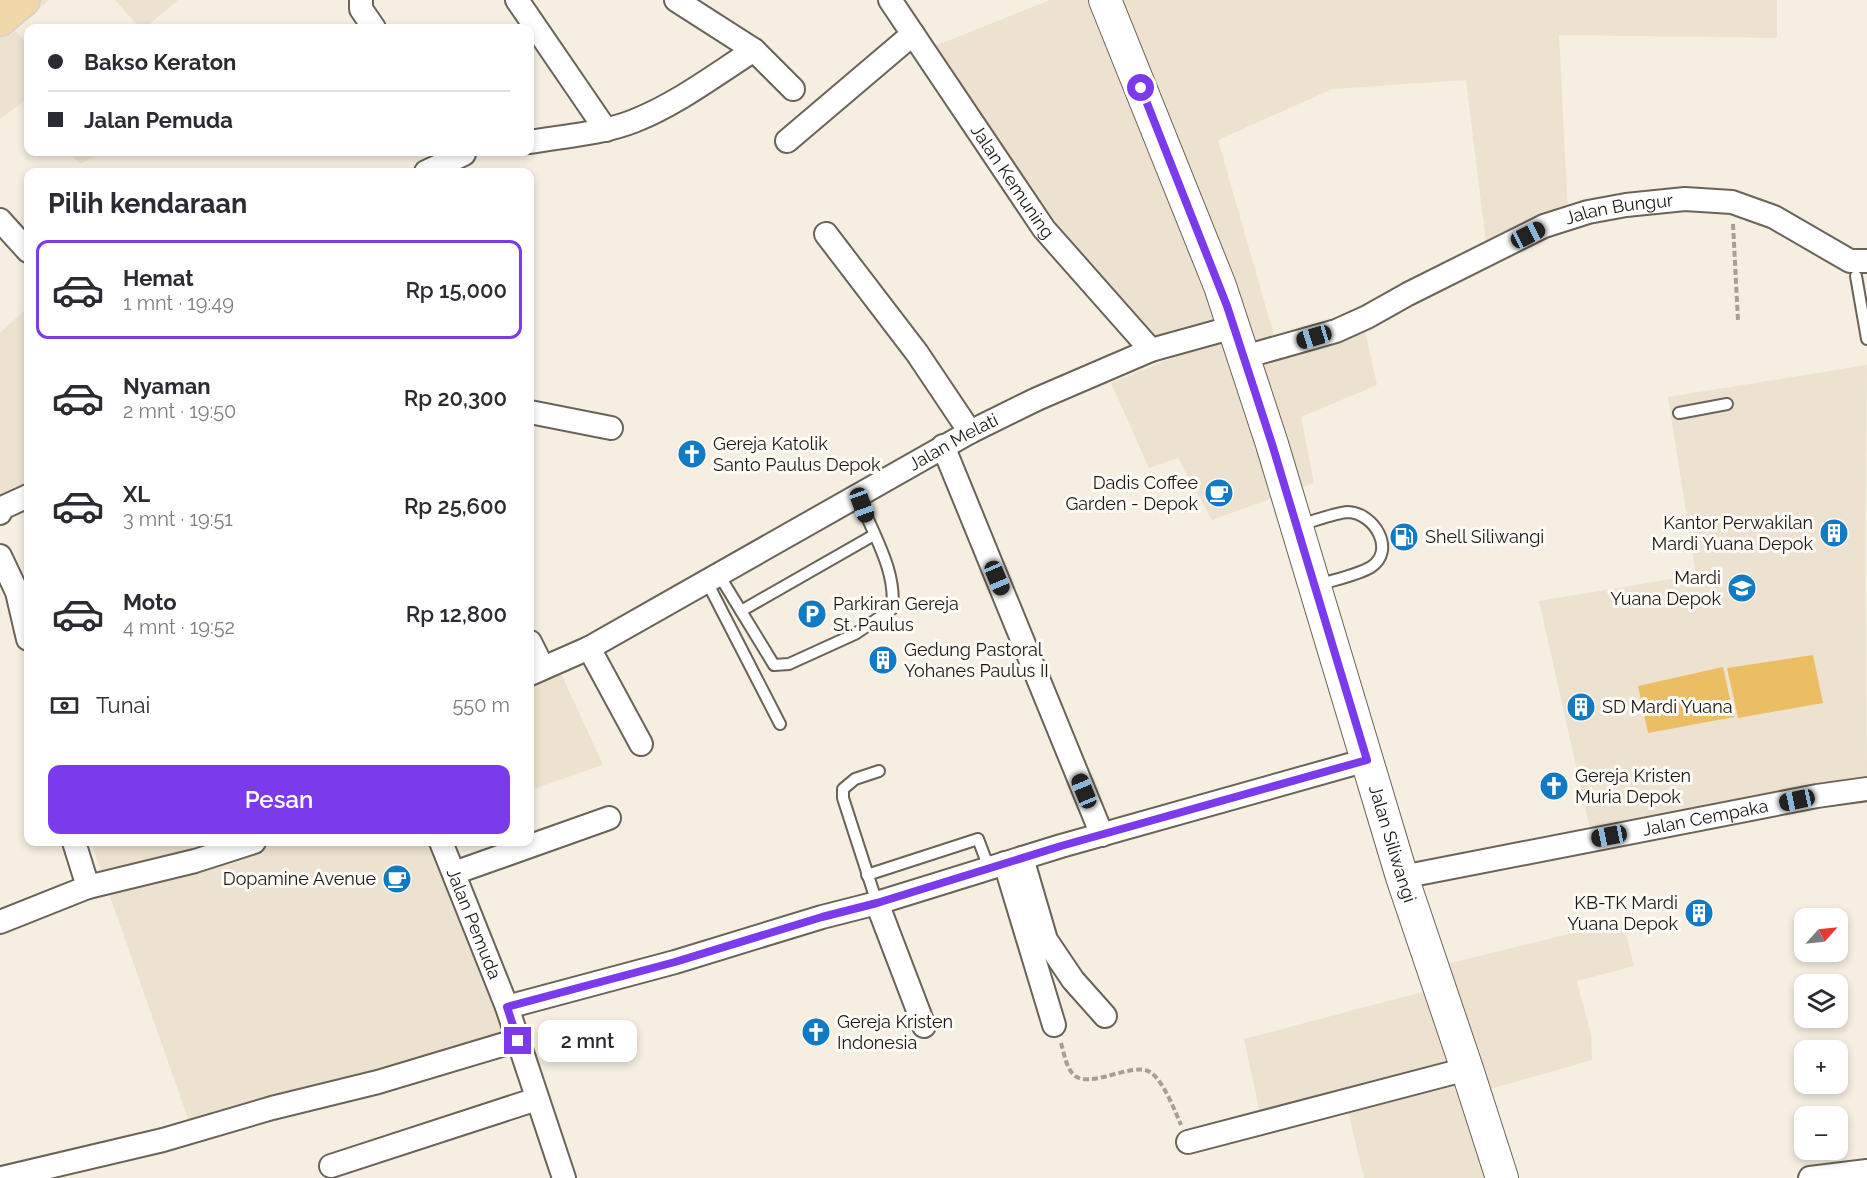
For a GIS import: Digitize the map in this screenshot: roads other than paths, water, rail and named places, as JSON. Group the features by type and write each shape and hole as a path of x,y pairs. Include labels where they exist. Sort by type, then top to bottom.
{"main road":[{"path":"0,20 23,0"},
{"name":"Jalan Siliwangi","path":"1106,0 1216,275 1234,327 1402,876 1502,1178"}],"street":[{"path":"361,0 361,9 371,24"},
{"path":"517,0 533,24"},
{"path":"676,0 754,50 793,89"},
{"name":"Jalan Kemuning","path":"890,0 1044,229 1151,350"},
{"path":"534,25 606,130"},
{"path":"787,141 913,34"},
{"path":"534,141 606,130 633,121 660,109 754,50"},
{"path":"434,168 460,156"},
{"name":"Jalan Bungur","path":"1244,357 1336,331 1544,226 1588,212 1626,205 1674,200 1711,199 1732,202 1774,217 1862,268"},
{"path":"0,220 24,247"},
{"path":"826,234 917,353 969,432"},
{"name":"Jalan Melati","path":"536,671 589,648 860,500 943,446 969,432 1037,399 1151,350 1234,327"},
{"path":"534,413 611,428"},
{"path":"943,446 1102,835"},
{"path":"1,510 24,498"},
{"path":"0,556 17,592 24,622"},
{"path":"589,648 640,744"},
{"path":"507,1007 675,962 1005,863 1367,760"},
{"name":"Jalan Cempaka","path":"1402,876 1817,796 1867,789"},
{"path":"534,845 609,818"},
{"path":"75,846 88,887"},
{"path":"0,922 88,887 195,861 242,846"},
{"name":"Jalan Pemuda","path":"443,846 507,1007 564,1178"},
{"path":"454,873 530,846"},
{"path":"1005,863 1046,940 1074,980 1105,1016"},
{"path":"1005,863 1054,1025"},
{"path":"877,903 924,1026"},
{"path":"2,1178 163,1140 235,1118 378,1082 518,1041"},
{"path":"1188,1142 1467,1069"},
{"path":"331,1166 537,1099"},
{"path":"1810,1178 1867,1171"}],"lane":[{"path":"1862,268 1867,339"},
{"path":"1678,413 1727,404"},
{"path":"713,579 741,611 774,664 789,664 855,634 892,609 894,594 888,567 860,500"},
{"path":"1296,526 1348,512 1366,517 1375,524 1383,551 1381,558 1370,568 1314,586"},
{"path":"741,611 873,535"},
{"path":"713,579 780,724"},
{"path":"877,903 843,798 843,789 855,778 879,771"},
{"path":"867,875 978,839 1005,863"}],"place":[{"name":"Gereja Katolik Santo Paulus Depok","path":"692,454"},
{"name":"Dadis Coffee Garden - Depok","path":"1219,493"},
{"name":"Kantor Perwakilan Mardi Yuana Depok","path":"1834,533"},
{"name":"Shell Siliwangi","path":"1404,537"},
{"name":"Mardi Yuana Depok","path":"1742,588"},
{"name":"Parkiran Gereja St. Paulus","path":"812,614"},
{"name":"Gedung Pastoral Yohanes Paulus II","path":"883,660"},
{"name":"SD Mardi Yuana","path":"1581,707"},
{"name":"Gereja Kristen Muria Depok","path":"1554,786"},
{"name":"Dopamine Avenue","path":"397,879"},
{"name":"KB-TK Mardi Yuana Depok","path":"1699,913"},
{"name":"Gereja Kristen Indonesia","path":"816,1032"}]}
